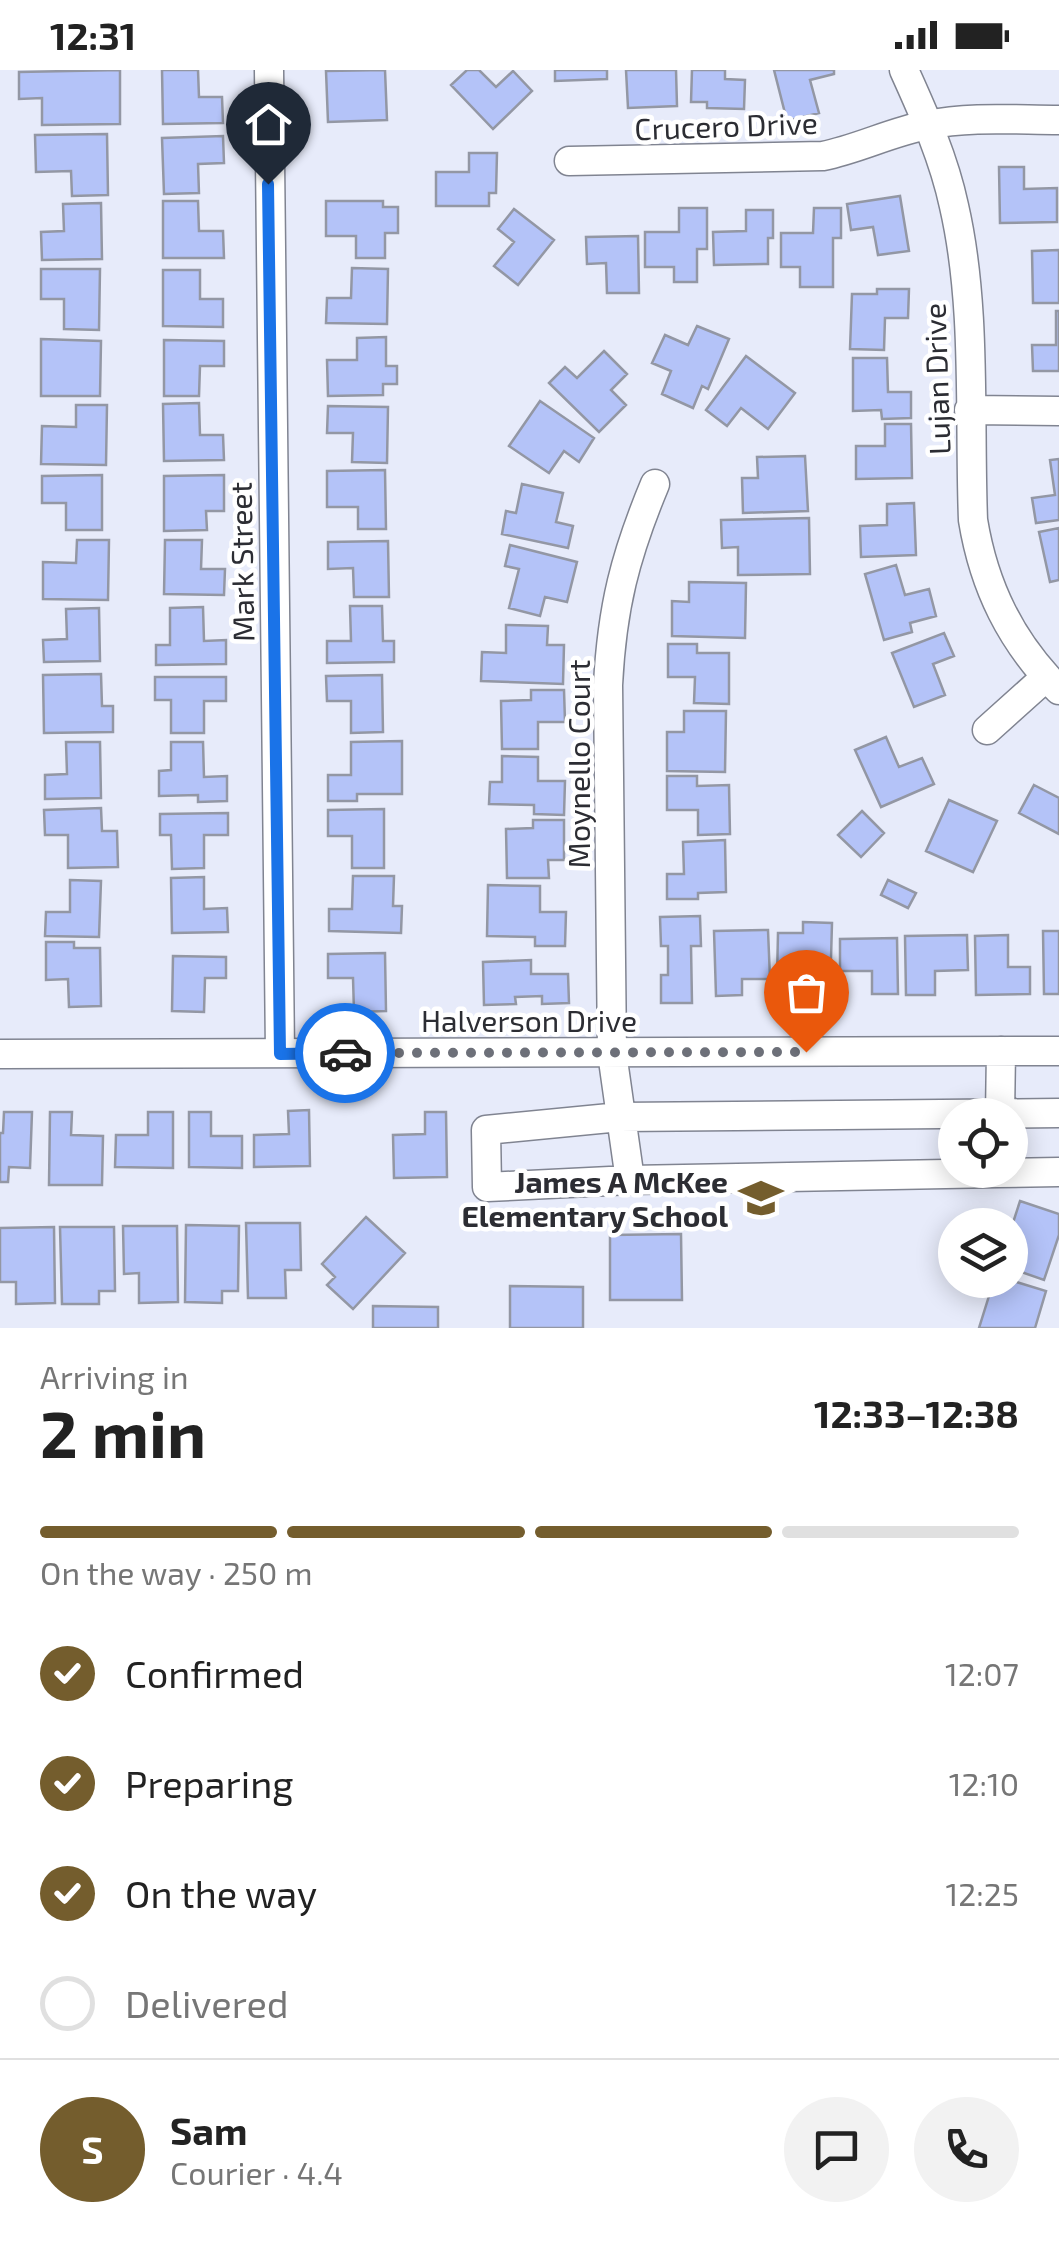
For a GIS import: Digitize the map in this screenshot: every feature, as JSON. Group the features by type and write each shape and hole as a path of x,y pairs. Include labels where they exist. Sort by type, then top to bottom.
{"street":[{"name":"Mark Street","path":"268,70 280,1054"},
{"name":"Lujan Drive","path":"904,70 928,124 954,206 964,263 973,520 978,548 986,577 1010,630 1052,683 987,730"},
{"name":"Crucero Drive","path":"569,161 822,156 849,151 928,124 1059,120"},
{"path":"969,410 1059,411"},
{"name":"Moynello Court","path":"630,1180 612,1052 608,704 611,629 622,569 655,484"},
{"path":"1000,1098 1001,1051"},
{"name":"Halverson Drive","path":"0,1054 1059,1051"},
{"path":"938,1114 620,1117 486,1130 488,1186 938,1173"},
{"path":"1028,1114 1059,1114"},
{"path":"1028,1172 1059,1172"}],"building":[{"path":"120,70 120,124 42,125 42,98 19,99 19,72"},
{"path":"162,70 198,70 199,97 222,97 223,123 163,124"},
{"path":"385,70 387,120 328,122 326,71"},
{"path":"467,70 479,70 496,87 513,71 532,91 493,129 451,85"},
{"path":"555,70 607,70 607,79 555,81"},
{"path":"626,70 676,70 677,106 628,108"},
{"path":"692,70 725,70 725,79 745,80 744,109 707,108 707,102 691,102"},
{"path":"774,70 834,70 834,74 810,80 819,113 787,121"},
{"path":"107,134 108,195 72,196 71,171 36,172 35,135"},
{"path":"223,136 224,163 198,164 199,193 164,194 162,138"},
{"path":"469,153 497,153 496,193 489,193 489,206 436,206 436,172 469,172"},
{"path":"999,167 1024,167 1024,189 1057,188 1057,222 1000,223"},
{"path":"900,196 909,251 878,255 873,227 851,230 847,204"},
{"path":"163,201 198,201 199,231 223,231 224,258 163,258"},
{"path":"326,201 383,201 383,207 398,207 398,233 385,233 385,258 356,258 356,236 326,236"},
{"path":"101,203 102,259 42,260 41,232 64,231 63,204"},
{"path":"679,208 707,208 707,249 697,249 697,282 674,282 674,267 645,267 645,232 679,232"},
{"path":"814,208 841,208 841,238 833,238 833,287 800,287 800,267 781,267 781,233 813,233"},
{"path":"514,209 554,240 518,285 494,266 514,242 498,229"},
{"path":"746,210 773,210 768,264 714,265 713,232 746,231"},
{"path":"638,236 639,293 607,293 606,263 587,264 586,237"},
{"path":"1059,250 1059,303 1033,303 1032,251"},
{"path":"352,268 388,269 387,324 326,323 327,298 351,298"},
{"path":"41,269 100,269 99,330 64,329 64,299 41,299"},
{"path":"163,270 200,270 200,299 223,299 223,327 163,326"},
{"path":"877,289 909,289 908,318 885,318 884,350 850,349 852,294 877,294"},
{"path":"1056,311 1059,371 1033,371 1032,345 1056,345"},
{"path":"697,326 729,339 708,389 702,386 693,408 662,394 671,371 652,363 665,335 688,345"},
{"path":"386,337 386,366 397,366 397,384 383,384 383,395 328,396 327,360 357,360 357,338"},
{"path":"41,339 101,341 100,396 41,396"},
{"path":"164,340 224,341 224,366 200,366 199,396 164,396"},
{"path":"604,351 627,374 611,390 626,405 599,432 549,383 565,367 577,378"},
{"path":"746,356 795,393 768,429 741,408 727,426 706,410"},
{"path":"853,358 887,358 888,392 911,392 911,418 882,419 881,410 853,411"},
{"path":"540,401 594,438 579,462 564,451 549,473 509,446"},
{"path":"199,403 200,435 223,435 224,460 164,461 163,404"},
{"path":"76,405 107,405 106,465 41,464 42,426 76,427"},
{"path":"328,406 388,407 387,463 352,462 353,433 327,433"},
{"path":"885,424 911,424 912,478 856,479 856,446 885,446"},
{"path":"805,456 808,511 743,513 742,478 758,478 757,457"},
{"path":"1059,459 1059,520 1036,523 1032,498 1055,495 1050,460"},
{"path":"385,470 386,529 358,529 358,507 327,507 327,471"},
{"path":"102,475 102,530 66,530 66,503 42,503 42,476"},
{"path":"224,475 224,511 206,511 207,530 164,531 164,476"},
{"path":"522,484 563,493 556,522 573,526 568,548 502,534 506,511 516,513"},
{"path":"914,503 916,555 861,557 860,526 887,525 887,504"},
{"path":"809,518 810,574 738,575 738,547 722,548 721,520"},
{"path":"1059,528 1059,580 1050,582 1039,532"},
{"path":"77,540 109,540 108,600 43,599 43,562 76,563"},
{"path":"165,540 202,540 201,569 225,569 224,595 164,594"},
{"path":"388,541 389,597 354,597 353,568 328,569 328,542"},
{"path":"510,545 577,562 567,602 545,597 540,616 509,608 519,569 505,566"},
{"path":"896,565 905,595 929,589 936,616 910,623 912,632 884,640 865,574"},
{"path":"689,582 746,583 745,638 672,636 672,601 689,602"},
{"path":"350,606 382,606 383,641 394,641 394,662 327,663 327,641 351,641"},
{"path":"203,607 204,641 226,640 226,664 156,665 156,645 170,645 170,608"},
{"path":"99,608 100,661 44,662 43,640 67,639 66,609"},
{"path":"506,625 548,626 547,645 564,645 563,684 481,681 482,652 506,653"},
{"path":"944,633 954,656 933,664 945,695 914,707 892,653"},
{"path":"668,644 697,644 697,653 729,653 729,704 694,703 695,677 668,677"},
{"path":"101,674 102,706 113,706 113,732 44,733 43,675"},
{"path":"382,675 383,732 351,733 351,701 327,701 326,676"},
{"path":"155,677 226,677 226,701 204,701 204,733 171,733 171,700 155,700"},
{"path":"531,690 564,690 565,722 538,722 538,749 502,749 501,701 531,700"},
{"path":"684,711 726,711 725,772 667,771 667,732 684,732"},
{"path":"886,737 899,767 922,758 934,784 881,807 855,750"},
{"path":"402,741 402,794 357,794 357,801 328,801 328,775 351,775 351,742"},
{"path":"66,742 100,742 101,798 45,799 45,775 67,774"},
{"path":"171,742 203,742 204,777 227,776 227,801 198,802 198,795 159,796 159,771 171,770"},
{"path":"502,756 538,757 538,781 565,781 564,815 534,814 534,805 489,804 490,782 502,782"},
{"path":"667,776 697,776 697,786 729,785 730,834 698,835 698,810 667,810"},
{"path":"1034,785 1059,798 1059,834 1019,813"},
{"path":"949,800 997,821 973,872 926,851"},
{"path":"101,808 102,831 117,831 118,867 68,868 68,835 45,835 44,810"},
{"path":"384,809 384,868 352,868 352,836 328,836 328,810"},
{"path":"862,811 884,833 861,857 838,835"},
{"path":"228,813 228,835 204,835 204,868 172,869 171,835 160,835 160,814"},
{"path":"533,820 564,820 564,860 548,860 549,878 507,878 506,829 533,828"},
{"path":"725,840 726,892 698,893 698,899 667,899 667,874 684,874 683,842"},
{"path":"353,876 394,876 393,906 402,906 401,933 329,931 329,909 352,909"},
{"path":"204,877 204,909 227,908 228,932 172,933 171,878"},
{"path":"70,880 101,881 99,937 45,936 46,912 70,912"},
{"path":"888,880 916,893 908,908 881,895"},
{"path":"488,885 540,886 540,912 566,912 565,946 535,946 535,937 487,936"},
{"path":"700,916 701,946 691,946 692,1003 661,1003 661,975 668,975 668,946 661,946 660,917"},
{"path":"803,922 832,923 830,994 796,993 797,978 777,978 778,933 803,933"},
{"path":"768,930 770,979 742,979 742,995 716,996 714,931"},
{"path":"1043,931 1059,931 1059,994 1044,994"},
{"path":"967,935 968,970 935,971 935,995 906,995 905,936"},
{"path":"1008,935 1008,967 1030,967 1030,994 976,995 975,936"},
{"path":"897,938 898,994 872,994 872,971 840,971 840,939"},
{"path":"46,942 74,942 74,948 100,948 101,1006 69,1007 68,979 46,980"},
{"path":"385,953 386,1011 354,1012 353,978 328,978 328,954"},
{"path":"173,956 226,957 226,978 205,978 204,1012 172,1011"},
{"path":"531,960 531,974 568,974 569,1003 542,1004 542,996 515,997 516,1004 484,1005 483,962"},
{"path":"309,1110 310,1166 254,1167 254,1135 289,1134 288,1111"},
{"path":"4,1112 32,1112 30,1168 9,1167 8,1182 0,1182 0,1133"},
{"path":"50,1112 72,1112 71,1135 103,1136 102,1185 49,1185"},
{"path":"148,1112 173,1112 173,1168 115,1167 116,1135 148,1135"},
{"path":"189,1112 211,1112 211,1136 242,1136 242,1168 189,1167"},
{"path":"425,1112 446,1112 447,1177 394,1178 393,1135 425,1134"},
{"path":"1020,1201 1059,1214 1059,1235 1044,1280 1028,1274 1028,1208 1018,1208"},
{"path":"366,1217 405,1253 353,1309 327,1285 335,1277 322,1264"},
{"path":"246,1223 300,1223 301,1270 285,1270 286,1298 248,1298"},
{"path":"186,1225 239,1226 238,1291 222,1291 222,1303 185,1302"},
{"path":"123,1226 177,1226 178,1302 139,1303 139,1273 124,1274"},
{"path":"54,1227 55,1303 16,1304 16,1282 0,1282 0,1228"},
{"path":"60,1227 114,1227 115,1291 99,1291 99,1304 62,1304"},
{"path":"681,1234 682,1300 610,1300 610,1235"},
{"path":"510,1286 583,1287 583,1328 510,1328"},
{"path":"1028,1286 1046,1291 1035,1328 979,1328 988,1298 1028,1298"},
{"path":"373,1306 438,1307 438,1328 373,1328"}],"way so far":[{"path":"345,1053 806,1052"}],"place":[{"name":"James A McKee Elementary School","path":"761,1198"}],"route":[{"path":"268,184 280,1054 345,1053"}]}
